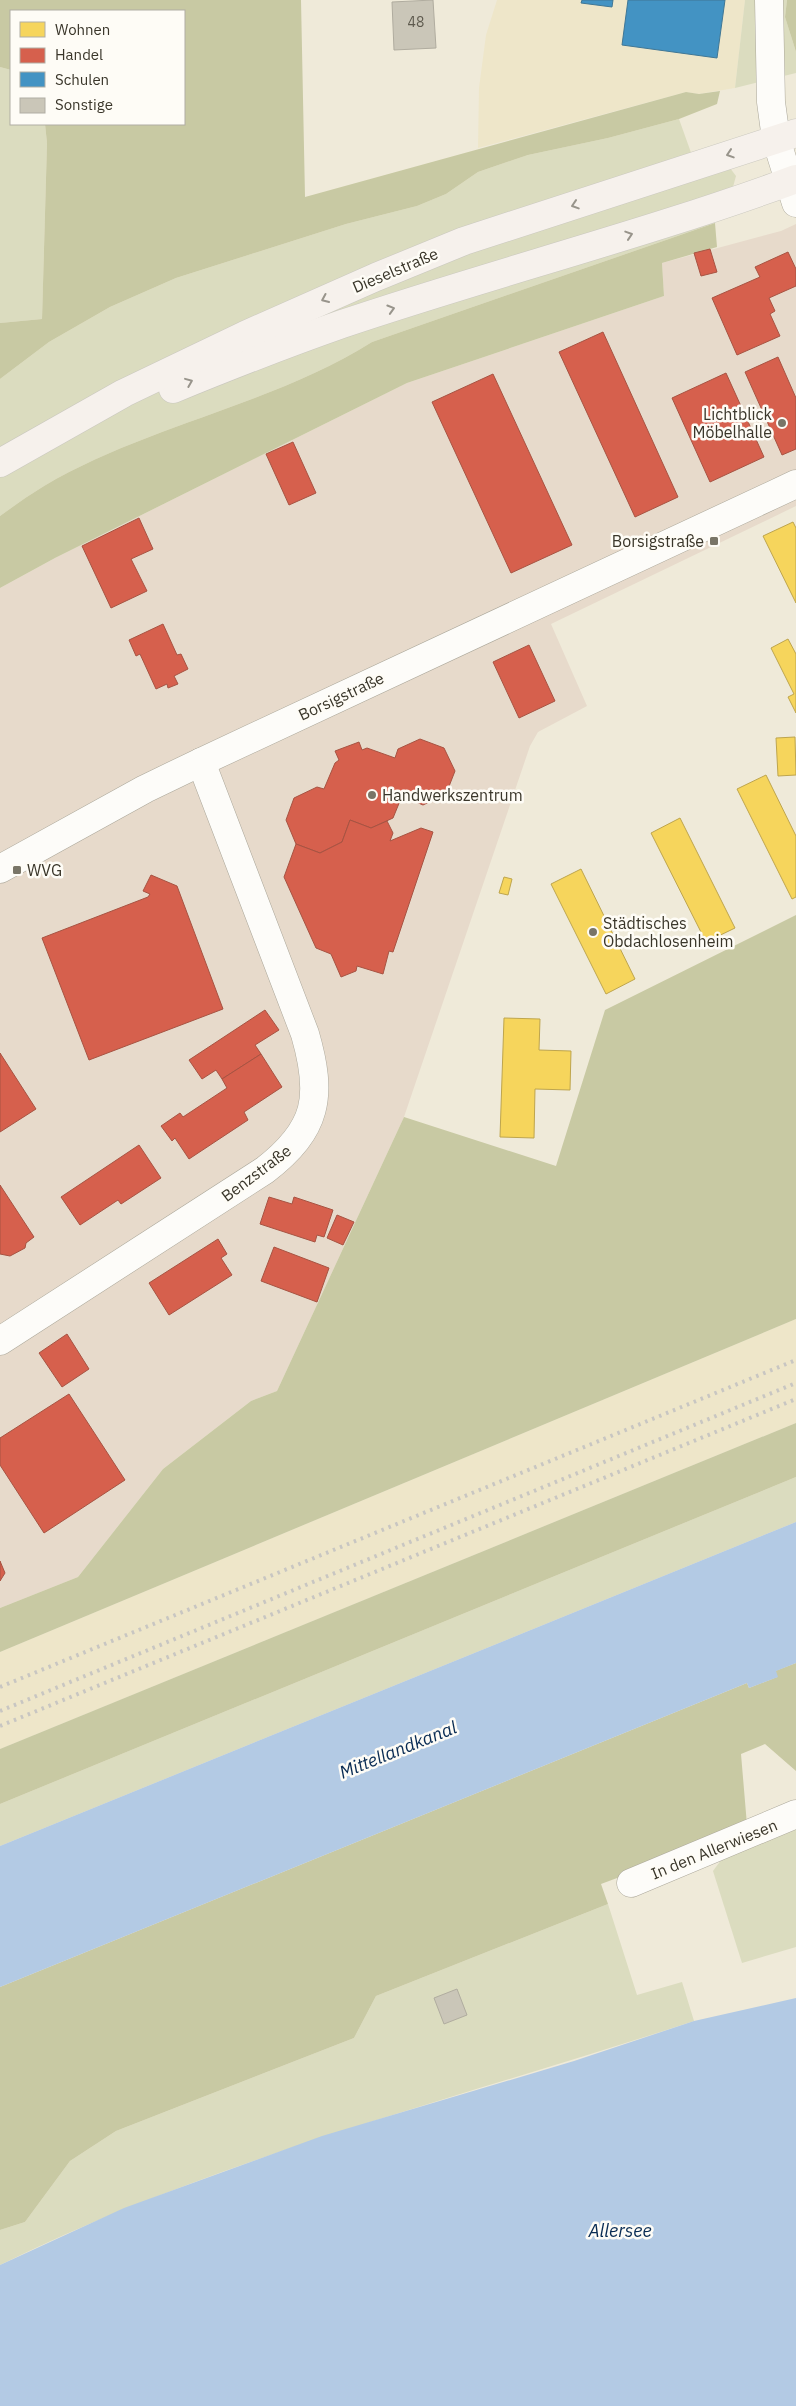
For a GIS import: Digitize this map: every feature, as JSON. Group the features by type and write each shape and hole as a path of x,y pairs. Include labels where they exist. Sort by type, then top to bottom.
{"main road":[{"name":"Dieselstraße","path":"7,459 124,393 245,335 376,277 464,241 786,136"},
{"name":"Dieselstraße","path":"7,459 253,356 308,336 720,206 793,188"}],"street":[{"path":"769,0 771,102 786,136 793,188"},
{"name":"Borsigstraße","path":"0,869 145,789 796,484"},
{"name":"Benzstraße","path":"0,1341 265,1170 296,1142 306,1127 315,1093 315,1073 305,1034 201,762"},
{"name":"In den Allerwiesen","path":"631,1883 796,1814"}],"shaded area":[{"path":"497,0 745,0 735,88 699,94 686,92 478,148 479,88 486,35"},
{"path":"796,224 796,506 551,624 587,706 538,732 530,746 404,1117 277,1391 251,1401 163,1469 78,1577 0,1608 0,588 55,558 407,383 664,296 662,263 781,231"},
{"path":"796,1319 796,1423 0,1749 0,1652"}],"green space":[{"path":"0,0 301,0 305,197 686,92 699,94 720,91 717,104 679,119 608,138 528,155 478,172 446,194 417,206 346,224 176,278 110,307 49,342 0,379 0,323 42,319 47,143 45,125 185,125 185,10 10,10 10,70 0,67"},
{"path":"745,0 787,0 785,17 796,52 796,73 735,88"},
{"path":"787,0 796,0 796,52 785,17"},
{"path":"0,67 10,70 10,125 45,125 47,143 42,319 0,323"},
{"path":"679,119 699,175 730,168 736,176 733,187 706,196 715,223 372,342 333,364 292,383 124,447 83,465 44,486 0,516 0,379 49,342 110,307 176,278 346,224 417,206 446,194 478,172 528,155 608,138"},
{"path":"715,223 717,247 662,263 664,296 407,383 55,558 0,588 0,516 44,486 83,465 124,447 292,383 333,364 372,342"},
{"path":"796,915 796,1319 0,1652 0,1608 78,1577 163,1469 251,1401 277,1391 404,1117 556,1166 605,1010"},
{"path":"796,1423 796,1477 0,1804 0,1749"},
{"path":"796,1477 796,1522 0,1846 0,1804"},
{"path":"796,1663 796,1771 765,1744 741,1754 747,1825 676,1856 601,1884 608,1904 376,1996 354,2038 116,2131 70,2161 25,2222 0,2230 0,1987 747,1683 749,1688 777,1677 775,1671"},
{"path":"796,1803 796,1947 742,1963 713,1871 747,1825"},
{"path":"608,1904 637,1995 682,1982 694,2021 430,2103 255,2160 84,2226 0,2265 0,2230 25,2222 70,2161 116,2131 354,2038 376,1996"}],"water":[{"name":"Mittellandkanal","path":"796,1522 796,1663 776,1671 778,1677 749,1688 747,1683 0,1987 0,1846"},
{"name":"Allersee","path":"796,1998 796,2406 0,2406 0,2265 124,2208 322,2136 574,2061 694,2021"}],"building: Wohnen":[{"path":"793,522 796,528 796,603 763,536"},
{"path":"788,639 796,654 796,713 788,697 794,694 771,648"},
{"path":"795,737 796,775 778,776 776,738"},
{"path":"766,775 796,836 796,897 792,899 737,789"},
{"path":"680,818 735,928 706,942 651,833"},
{"name":"Städtisches Obdachlosenheim","path":"581,869 635,979 606,994 551,884"},
{"path":"504,877 512,879 508,895 499,893"},
{"path":"504,1018 540,1019 539,1050 571,1051 570,1090 535,1089 534,1138 500,1137"}],"building: Handel":[{"path":"710,249 717,272 701,276 694,253"},
{"path":"788,252 796,269 796,286 769,298 775,311 770,314 780,336 737,355 712,298 760,277 755,267"},
{"path":"603,332 678,497 635,517 559,352"},
{"name":"Lichtblick Möbelhalle","path":"778,357 796,398 796,449 782,455 745,372"},
{"path":"726,373 764,457 710,482 672,398"},
{"path":"493,374 572,545 511,573 432,402"},
{"path":"293,442 316,493 289,505 266,454"},
{"path":"139,518 153,549 131,559 147,591 111,608 82,546"},
{"path":"163,624 177,655 181,654 188,669 174,676 178,684 168,688 167,684 156,689 140,654 136,656 129,640"},
{"path":"529,645 555,701 519,718 493,662"},
{"name":"Handwerkszentrum","path":"420,739 444,748 455,771 446,794 423,805 402,796 393,818 371,828 350,820 342,842 320,853 296,844 286,820 294,798 317,787 324,789 335,763 339,760 335,751 359,742 362,750 367,748 395,758 398,749"},
{"path":"350,820 371,828 387,821 393,833 390,841 421,828 433,832 393,952 389,951 383,974 357,966 356,971 341,977 331,954 316,948 284,877 296,844 320,853 342,842"},
{"path":"151,875 177,886 223,1009 89,1060 42,938 148,897 150,894 143,891"},
{"path":"265,1010 279,1030 255,1045 261,1054 222,1079 216,1070 202,1079 189,1060"},
{"path":"0,1053 36,1109 0,1132"},
{"path":"261,1054 282,1087 244,1112 248,1120 189,1159 175,1138 172,1141 161,1126 180,1113 183,1117 227,1088 222,1079"},
{"path":"139,1145 161,1178 121,1204 118,1200 80,1225 61,1197"},
{"path":"0,1185 34,1237 26,1243 25,1248 10,1256 0,1254"},
{"path":"269,1197 292,1204 294,1197 333,1210 324,1237 317,1235 315,1242 260,1224"},
{"path":"337,1215 354,1222 343,1245 327,1238"},
{"path":"218,1239 227,1254 221,1258 232,1275 169,1315 149,1283"},
{"path":"274,1247 329,1268 317,1302 261,1281"},
{"path":"67,1334 89,1369 62,1387 39,1353"},
{"path":"69,1394 125,1480 44,1533 0,1465 0,1438"},
{"path":"0,1561 5,1573 0,1581"}],"building: Schulen":[{"path":"582,0 613,0 612,7 581,3"},
{"path":"628,0 725,0 717,58 622,45"}],"building: Sonstige":[{"path":"433,0 436,48 394,50 392,2"},
{"path":"457,1989 467,2015 444,2024 434,1998"}],"railway":[{"path":"0,1687 796,1360"},
{"path":"0,1711 796,1383"},
{"path":"0,1726 796,1399"}],"place":[{"name":"Lichtblick Möbelhalle","path":"782,423"},
{"name":"Borsigstraße","path":"714,541"},
{"name":"Handwerkszentrum","path":"372,795"},
{"name":"WVG","path":"17,870"},
{"name":"Städtisches Obdachlosenheim","path":"593,932"}]}
